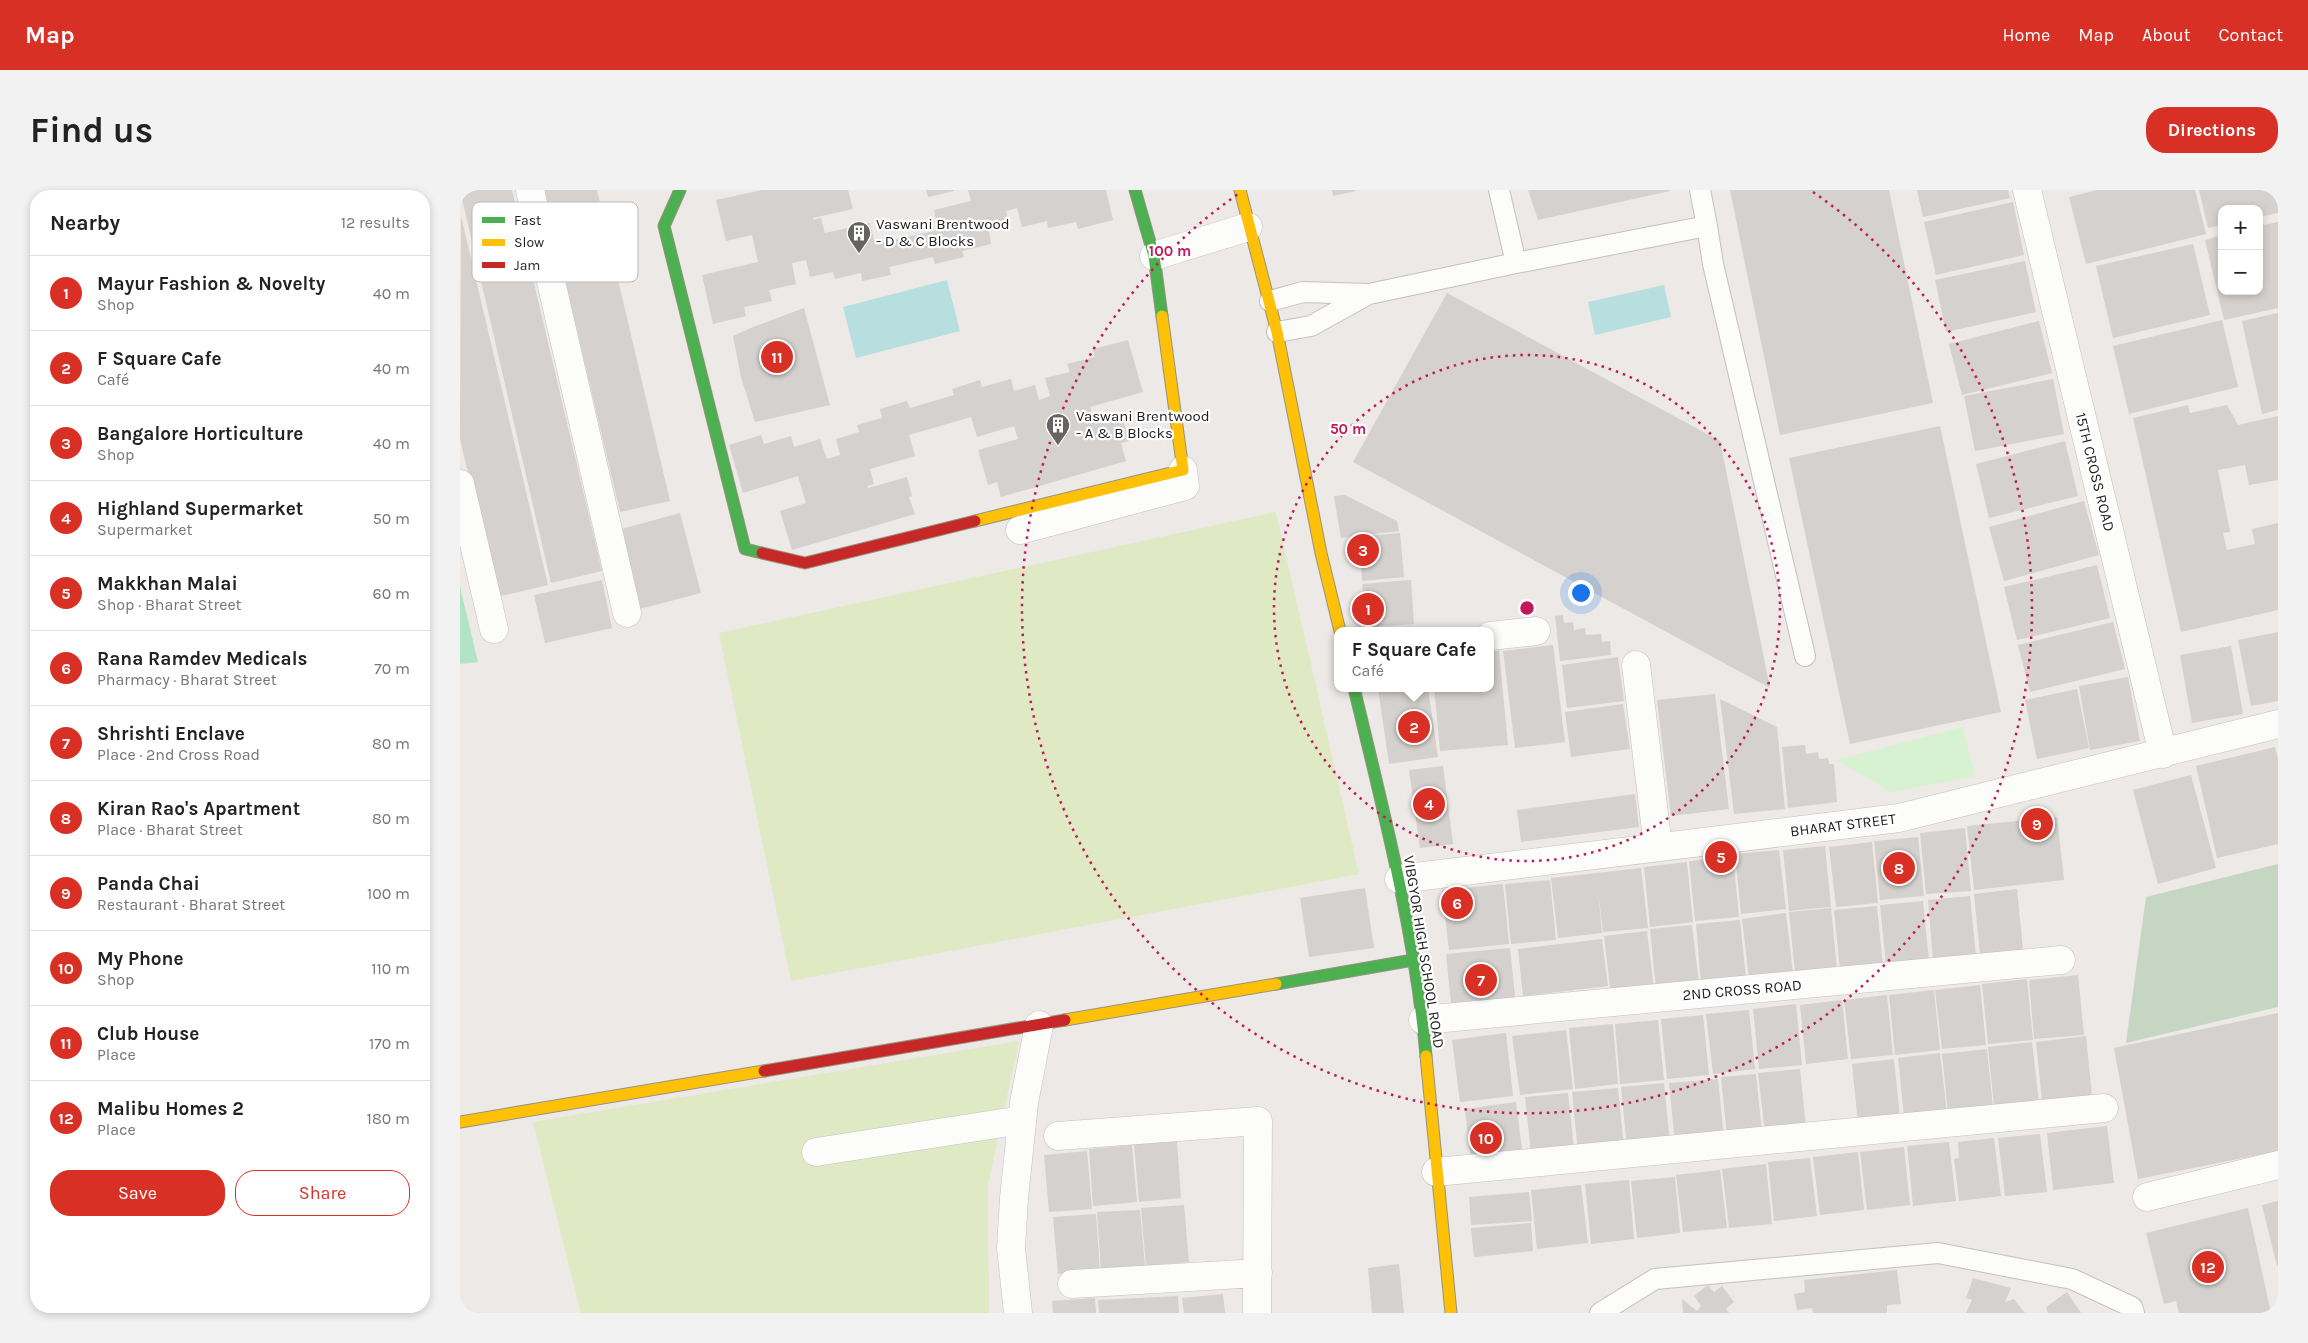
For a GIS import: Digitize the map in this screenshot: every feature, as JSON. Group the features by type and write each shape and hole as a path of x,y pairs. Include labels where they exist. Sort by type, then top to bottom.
{"street":[{"path":"680,190 664,226 745,549 805,563 1183,470"},
{"path":"1020,530 1185,486 1154,256 1135,190"},
{"path":"1240,190 1248,227 1270,301 1321,553 1339,627"},
{"name":"15TH CROSS ROAD","path":"2027,190 2163,754"},
{"path":"1154,256 1248,227"},
{"path":"551,282 627,613"},
{"path":"460,484 494,629"},
{"path":"1494,636 1536,631"},
{"path":"1636,665 1658,847"},
{"name":"VIBGYOR HIGH SCHOOL ROAD","path":"1355,692 1399,879 1423,1020 1436,1172 1451,1313"},
{"name":"BHARAT STREET","path":"1399,879 1899,818 2278,724"},
{"path":"460,1122 1413,960"},
{"name":"2ND CROSS ROAD","path":"1423,1020 2061,960"},
{"path":"1018,1313 1011,1248 1022,1120 1039,1025"},
{"path":"1436,1172 2104,1108"},
{"path":"816,1152 1022,1120"},
{"path":"1058,1136 1258,1121 1258,1313"},
{"path":"2148,1197 2278,1165"},
{"path":"1072,1284 1258,1273"}],"lane":[{"path":"1499,190 1516,263"},
{"path":"1700,190 1712,264 1805,656"},
{"path":"1270,301 1303,292 1369,294 1707,226"},
{"path":"1277,332 1311,326 1369,294"},
{"path":"1600,1313 1655,1279 1938,1253 2072,1279 2132,1307 2134,1313"}],"green space":[{"path":"1276,512 1359,874 791,981 719,633"},
{"path":"460,587 478,662 460,664"},
{"path":"1963,727 1975,776 1892,792 1836,760"},
{"path":"2278,864 2278,1007 2126,1043 2146,897"},
{"path":"1019,1041 988,1185 989,1313 581,1313 533,1122"}],"water":[{"path":"947,280 960,331 856,358 843,307"},
{"path":"1664,285 1671,317 1595,335 1588,302"}],"building":[{"path":"460,190 512,190 515,202 472,202 472,242"},
{"path":"544,190 597,190 600,202 547,202"},
{"name":"Vaswani Brentwood - D & C Blocks","path":"762,190 848,190 853,209 813,218 813,220 821,218 825,233 870,223 875,244 938,230 934,210 971,201 968,190 1106,190 1113,220 1078,229 1076,222 1048,228 1047,221 1022,227 1017,208 1006,211 1010,226 989,231 991,244 962,251 964,257 935,264 933,257 889,267 891,275 862,281 861,273 835,279 833,272 810,277 806,260 792,263 796,284 769,290 772,301 744,307 746,316 713,324 702,275 758,262 752,235 726,241 716,200"},
{"name":"Vaswani Brentwood - D & C Blocks","path":"926,190 954,190 954,191 928,197"},
{"path":"1332,190 1356,190 1356,191 1333,196"},
{"path":"1528,190 1669,190 1670,191 1538,220"},
{"path":"1730,190 1889,190 1933,403 1780,435"},
{"path":"1917,190 2008,190 2010,198 1923,217"},
{"path":"2097,190 2195,190 2206,234 2086,264 2069,197"},
{"path":"2199,190 2278,190 2278,213 2263,216 2263,205 2218,205 2218,226 2208,228"},
{"path":"2013,202 2024,255 1936,275 1924,222"},
{"path":"461,216 472,263 472,282 477,282 548,585 497,597 460,439"},
{"path":"2278,222 2278,308 2224,320 2218,295 2263,295 2263,225"},
{"path":"2218,236 2218,295 2205,240"},
{"path":"2193,244 2210,315 2113,338 2096,266"},
{"path":"2025,261 2036,312 1946,332 1935,280"},
{"path":"481,282 534,282 602,571 551,583"},
{"path":"566,282 619,282 670,501 620,512"},
{"path":"1447,293 1720,441 1770,688 1353,462"},
{"path":"804,308 830,405 755,422 741,377 733,336"},
{"path":"2278,313 2278,410 2262,414 2242,321"},
{"path":"2222,320 2238,387 2129,414 2113,346"},
{"path":"2039,321 2052,373 1962,395 1949,344"},
{"name":"Vaswani Brentwood - A & B Blocks","path":"1128,340 1143,392 1090,407 1095,424 1122,416 1129,441 1121,443 1126,461 1001,497 997,482 988,485 978,450 1018,439 1014,426 977,437 971,417 909,435 915,456 870,469 874,484 867,486 868,488 907,477 912,496 909,497 915,514 792,550 780,511 806,503 798,476 743,493 729,445 761,435 764,444 791,436 794,447 820,439 827,459 840,455 836,439 859,432 857,425 882,418 880,409 907,401 910,408 954,395 952,389 980,380 982,387 1011,379 1014,391 1035,385 1039,400 1050,396 1045,378 1070,372 1067,364 1095,357 1093,349"},
{"path":"2053,379 2064,434 1975,451 1964,396"},
{"path":"2188,405 2190,413 2227,405 2238,425 2278,416 2278,480 2249,485 2245,465 2218,470 2230,532 2223,533 2227,550 2255,544 2252,529 2278,523 2278,610 2181,632 2133,418"},
{"path":"1940,426 2001,712 1850,744 1789,458"},
{"path":"2065,441 2078,496 1989,518 1976,464"},
{"path":"1345,495 1397,521 1399,531 1341,538 1334,496"},
{"path":"2084,501 2099,555 2004,581 1989,527"},
{"path":"680,513 701,593 636,610 614,531"},
{"path":"1400,533 1404,577 1362,581 1361,560 1354,560 1352,537"},
{"path":"2097,565 2110,618 2017,640 2004,587"},
{"path":"602,580 612,628 545,643 534,595"},
{"path":"1411,580 1414,624 1373,627 1371,607 1365,607 1362,584"},
{"path":"1563,615 1564,623 1573,622 1574,630 1585,628 1586,635 1601,634 1602,642 1610,641 1611,655 1560,661 1555,616"},
{"path":"2113,622 2125,669 2030,692 2018,645"},
{"path":"2278,632 2278,701 2251,706 2238,640"},
{"path":"1553,645 1565,742 1515,748 1503,651"},
{"path":"2231,646 2243,714 2192,723 2180,655"},
{"path":"1494,651 1499,651 1508,745 1440,751 1434,692 1494,692"},
{"path":"1618,657 1624,701 1567,708 1562,665"},
{"path":"2128,677 2140,741 2090,750 2079,686"},
{"path":"2077,689 2089,748 2037,759 2025,700"},
{"path":"1379,692 1429,692 1438,757 1389,764"},
{"path":"1715,694 1729,809 1671,816 1657,700"},
{"path":"1720,699 1777,727 1785,809 1734,814"},
{"path":"1623,704 1630,749 1571,757 1565,712"},
{"path":"1805,745 1806,754 1818,752 1819,759 1828,758 1829,764 1834,764 1837,802 1788,808 1782,747"},
{"path":"2275,747 2278,759 2278,844 2217,858 2196,766"},
{"path":"1443,766 1453,844 1420,848 1409,770"},
{"path":"2191,775 2216,868 2158,884 2133,790"},
{"path":"1635,794 1639,827 1521,842 1517,810"},
{"path":"2057,817 2064,880 1974,890 1967,826"},
{"path":"1965,828 1971,891 1926,894 1920,833"},
{"path":"1918,837 1924,896 1880,900 1874,841"},
{"path":"1872,842 1878,903 1836,907 1829,847"},
{"path":"1825,846 1831,907 1789,911 1783,850"},
{"path":"1779,850 1786,909 1741,914 1735,854"},
{"path":"1733,857 1739,917 1695,921 1689,861"},
{"path":"1687,862 1693,922 1650,927 1644,867"},
{"path":"1641,868 1648,928 1603,932 1598,891 1602,933 1558,938 1551,878"},
{"path":"1550,880 1556,940 1511,944 1505,884"},
{"path":"1503,884 1509,944 1449,950 1442,890"},
{"path":"1365,888 1374,948 1309,957 1300,898"},
{"path":"2017,889 2023,950 1980,954 1974,894"},
{"path":"1970,896 1976,956 1933,960 1928,900"},
{"path":"1923,901 1929,961 1886,965 1880,905"},
{"path":"1877,906 1883,966 1840,970 1834,910"},
{"path":"1831,908 1837,969 1795,973 1789,912"},
{"path":"1786,913 1793,973 1749,978 1742,919"},
{"path":"1740,920 1746,979 1701,983 1696,924"},
{"path":"1692,925 1699,984 1656,989 1650,929"},
{"path":"1647,931 1654,990 1611,996 1604,936"},
{"path":"1602,939 1608,986 1523,996 1518,949"},
{"path":"1510,948 1516,1006 1452,1013 1446,954"},
{"path":"2078,975 2084,1035 2034,1039 2029,980"},
{"path":"2027,979 2033,1040 1988,1044 1982,984"},
{"path":"1980,985 1986,1045 1942,1049 1935,990"},
{"path":"1934,990 1940,1050 1895,1055 1889,995"},
{"path":"1887,995 1893,1055 1851,1059 1844,1000"},
{"path":"1842,1000 1848,1059 1806,1064 1800,1005"},
{"path":"1796,1004 1802,1065 1759,1069 1753,1009"},
{"path":"1749,1010 1755,1069 1713,1074 1706,1014"},
{"path":"2278,1013 2278,1151 2138,1179 2114,1048"},
{"path":"1703,1015 1709,1075 1667,1079 1661,1019"},
{"path":"1658,1020 1664,1080 1620,1084 1615,1024"},
{"path":"1613,1024 1618,1084 1575,1089 1569,1028"},
{"path":"1566,1030 1573,1089 1520,1095 1512,1036"},
{"path":"1506,1033 1513,1096 1460,1102 1452,1040"},
{"path":"2086,1036 2092,1096 2042,1101 2036,1042"},
{"path":"2032,1042 2039,1102 1994,1106 1988,1047"},
{"path":"1987,1049 1993,1108 1948,1113 1942,1054"},
{"path":"1940,1053 1947,1113 1904,1117 1898,1058"},
{"path":"1894,1059 1900,1118 1858,1123 1852,1064"},
{"path":"1800,1069 1806,1128 1765,1133 1758,1073"},
{"path":"1756,1074 1762,1133 1727,1136 1721,1077"},
{"path":"1718,1079 1724,1139 1675,1143 1669,1083"},
{"path":"1664,1083 1670,1143 1627,1147 1621,1087"},
{"path":"1618,1088 1624,1148 1578,1152 1572,1092"},
{"path":"1568,1093 1574,1149 1531,1153 1525,1097"},
{"path":"1516,1102 1523,1157 1471,1163 1465,1109"},
{"path":"2107,1126 2114,1183 2053,1190 2047,1133"},
{"path":"2040,1134 2047,1192 2005,1196 1998,1138"},
{"path":"1994,1138 2001,1196 1959,1201 1954,1159 1959,1158 1958,1142"},
{"path":"1177,1141 1181,1198 1139,1202 1134,1144"},
{"path":"1949,1142 1956,1201 1913,1206 1907,1146"},
{"path":"1132,1145 1137,1202 1093,1206 1089,1149"},
{"path":"1904,1147 1910,1205 1867,1210 1860,1152"},
{"path":"1087,1151 1092,1209 1049,1212 1044,1155"},
{"path":"1858,1152 1864,1210 1820,1215 1813,1157"},
{"path":"1810,1158 1817,1216 1774,1221 1768,1162"},
{"path":"1766,1164 1772,1224 1729,1228 1722,1169"},
{"path":"1720,1170 1727,1228 1683,1232 1676,1175"},
{"path":"1675,1177 1680,1233 1637,1238 1631,1181"},
{"path":"1629,1180 1634,1239 1591,1244 1585,1184"},
{"path":"1581,1185 1588,1243 1537,1249 1531,1190"},
{"path":"1529,1192 1532,1221 1471,1225 1469,1197"},
{"path":"2278,1201 2278,1265 2277,1266 2262,1205"},
{"path":"1184,1205 1189,1262 1146,1266 1141,1208"},
{"path":"2248,1208 2271,1313 2179,1313 2176,1301 2164,1304 2146,1233"},
{"path":"1140,1210 1145,1266 1101,1270 1097,1212"},
{"path":"1096,1214 1100,1271 1058,1274 1053,1217"},
{"path":"1531,1223 1533,1251 1474,1257 1471,1228"},
{"path":"1399,1264 1404,1313 1372,1313 1368,1268"},
{"path":"1897,1270 1901,1304 1887,1305 1887,1313 1813,1313 1812,1308 1797,1310 1794,1294 1805,1292 1804,1280"},
{"path":"1973,1278 2011,1288 2005,1302 2014,1299 2025,1313 1966,1313 1972,1300 1966,1298"},
{"path":"1708,1285 1714,1292 1722,1286 1734,1302 1726,1309 1729,1313 1683,1313 1682,1299 1697,1311 1701,1306 1694,1296"},
{"path":"2067,1292 2081,1313 2048,1313 2046,1307"},
{"path":"1223,1294 1225,1313 1184,1313 1182,1298"},
{"path":"1178,1296 1179,1313 1099,1313 1098,1300"},
{"path":"1095,1298 1096,1313 1053,1313 1052,1301"}],"traffic: fast":[{"path":"680,190 664,226 745,549 762,553"},
{"path":"1135,190 1154,256 1162,316"},
{"path":"1355,692 1397,870 1414,963 1426,1056"},
{"path":"1276,984 1413,960"}],"traffic: slow":[{"path":"1240,190 1277,332 1321,553 1339,627"},
{"path":"975,521 1183,470 1162,316"},
{"path":"1065,1020 1276,984"},
{"path":"1426,1056 1451,1313"},
{"path":"460,1122 764,1071"}],"traffic: jam":[{"path":"762,553 805,563 975,521"},
{"path":"764,1071 1065,1020"}],"place":[{"name":"Vaswani Brentwood - D & C Blocks","path":"859,254"},
{"name":"Club House","path":"777,357"},
{"name":"Vaswani Brentwood - A & B Blocks","path":"1058,446"},
{"name":"Bangalore Horticulture","path":"1363,550"},
{"name":"Mayur Fashion & Novelty","path":"1368,609"},
{"name":"F Square Cafe","path":"1414,727"},
{"name":"Highland Supermarket","path":"1429,804"},
{"name":"Panda Chai","path":"2037,824"},
{"name":"Makkhan Malai","path":"1721,857"},
{"name":"Kiran Rao's Apartment","path":"1899,868"},
{"name":"Rana Ramdev Medicals","path":"1457,903"},
{"name":"Shrishti Enclave","path":"1481,980"},
{"name":"My Phone","path":"1486,1138"},
{"name":"Malibu Homes 2","path":"2208,1267"}]}
